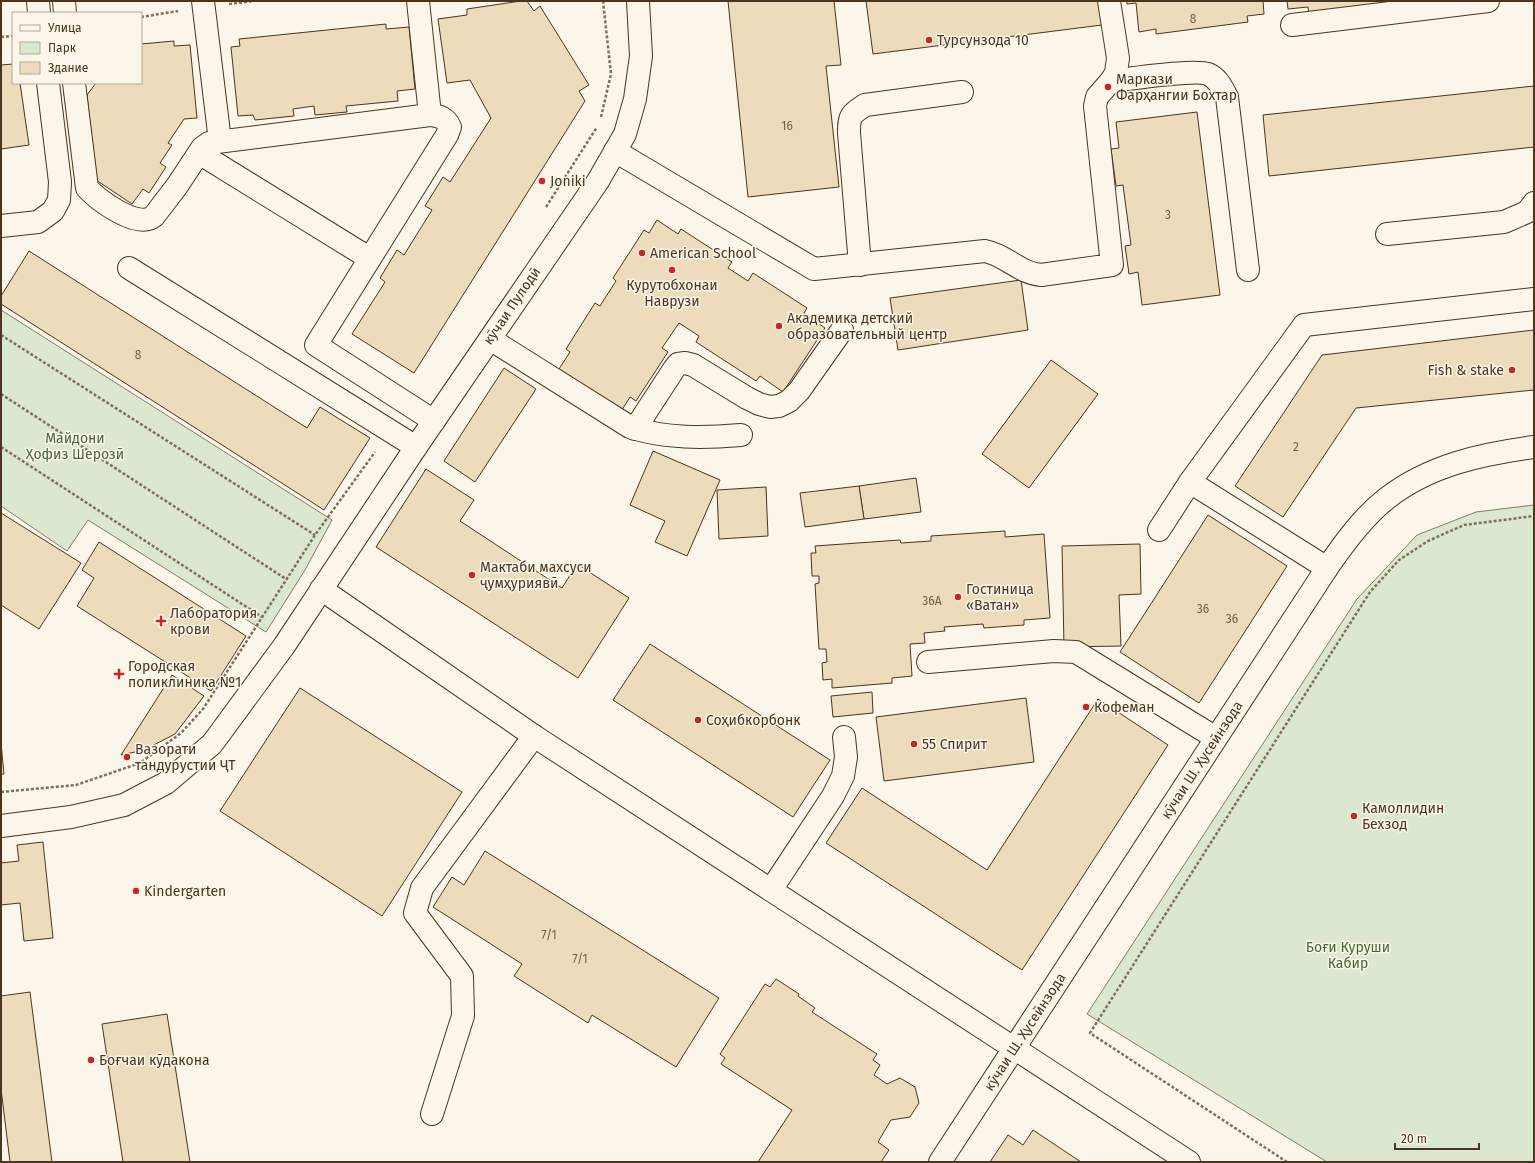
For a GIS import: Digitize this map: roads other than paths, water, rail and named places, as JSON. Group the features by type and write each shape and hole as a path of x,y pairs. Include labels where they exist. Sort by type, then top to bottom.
{"street":[{"path":"38,1 39,12"},
{"path":"64,1 65,12"},
{"path":"203,1 220,142"},
{"path":"418,1 430,115"},
{"name":"кӯчаи Пулодӣ","path":"1,826 71,817 124,805 166,783 212,744 284,646 416,447 598,181 625,134 636,100 641,56 638,1"},
{"path":"614,151 814,269 985,251 995,253 1020,269 1031,274 1041,275 1112,265 1095,106 1097,97 1111,81 1116,72 1118,58 1109,1"},
{"path":"1292,25 1488,1"},
{"path":"1111,81 1190,73 1207,74 1217,80 1227,97 1248,270"},
{"path":"1,226 38,222 53,211 59,200 60,182 48,84"},
{"path":"74,84 87,188 112,208 140,220 150,219 177,186 206,145 430,115 439,116 447,121 450,127 449,132 316,345 434,421"},
{"path":"860,265 849,119 856,111 865,105 962,92"},
{"path":"199,154 369,258"},
{"path":"1386,234 1504,222 1527,212 1534,203"},
{"path":"129,268 416,447"},
{"path":"1159,530 1190,482 1304,325 1534,299"},
{"path":"635,429 678,364 692,364 759,404 770,407 784,404 799,391 842,330"},
{"path":"490,339 635,429 643,432 690,437 741,435"},
{"name":"кӯчаи Ш. Ҳусейнзода","path":"940,1162 1327,568 1363,521 1386,499 1413,482 1435,471 1476,457 1534,447"},
{"path":"1190,482 1327,568"},
{"path":"321,589 534,736 1190,1162"},
{"path":"928,662 1054,651 1076,652 1216,738"},
{"path":"432,1114 463,1016 462,976 415,913 422,888 534,736"},
{"path":"771,890 833,796 843,776 846,757 844,737"}],"place":[{"name":"Турсунзода 10","path":"929,40"},
{"name":"Маркази Фарҳангии Бохтар","path":"1108,87"},
{"name":"Joniki","path":"542,181"},
{"name":"American School","path":"642,253"},
{"name":"Курутобхонаи Наврузи","path":"672,270"},
{"name":"Академика детский образовательный центр","path":"779,326"},
{"name":"Fish & stake","path":"1512,370"},
{"name":"Мактаби махсуси ҷумҳуриявӣ","path":"472,575"},
{"name":"Гостиница «Ватан»","path":"958,597"},
{"name":"Лаборатория крови","path":"161,621"},
{"name":"Городская поликлиника №1","path":"119,674"},
{"name":"Кофеман","path":"1086,707"},
{"name":"Соҳибкорбонк","path":"698,720"},
{"name":"55 Спирит","path":"914,744"},
{"name":"Вазорати тандуруcтии ҶТ","path":"127,757"},
{"name":"Камоллидин Бехзод","path":"1354,816"},
{"name":"Kindergarten","path":"136,891"},
{"name":"Боғчаи кӯдакона","path":"91,1060"}],"park label":[{"name":"Майдони Ҳофиз Шерозӣ","path":"75,446"},
{"name":"Боғи Куруши Кабир","path":"1348,956"}]}
